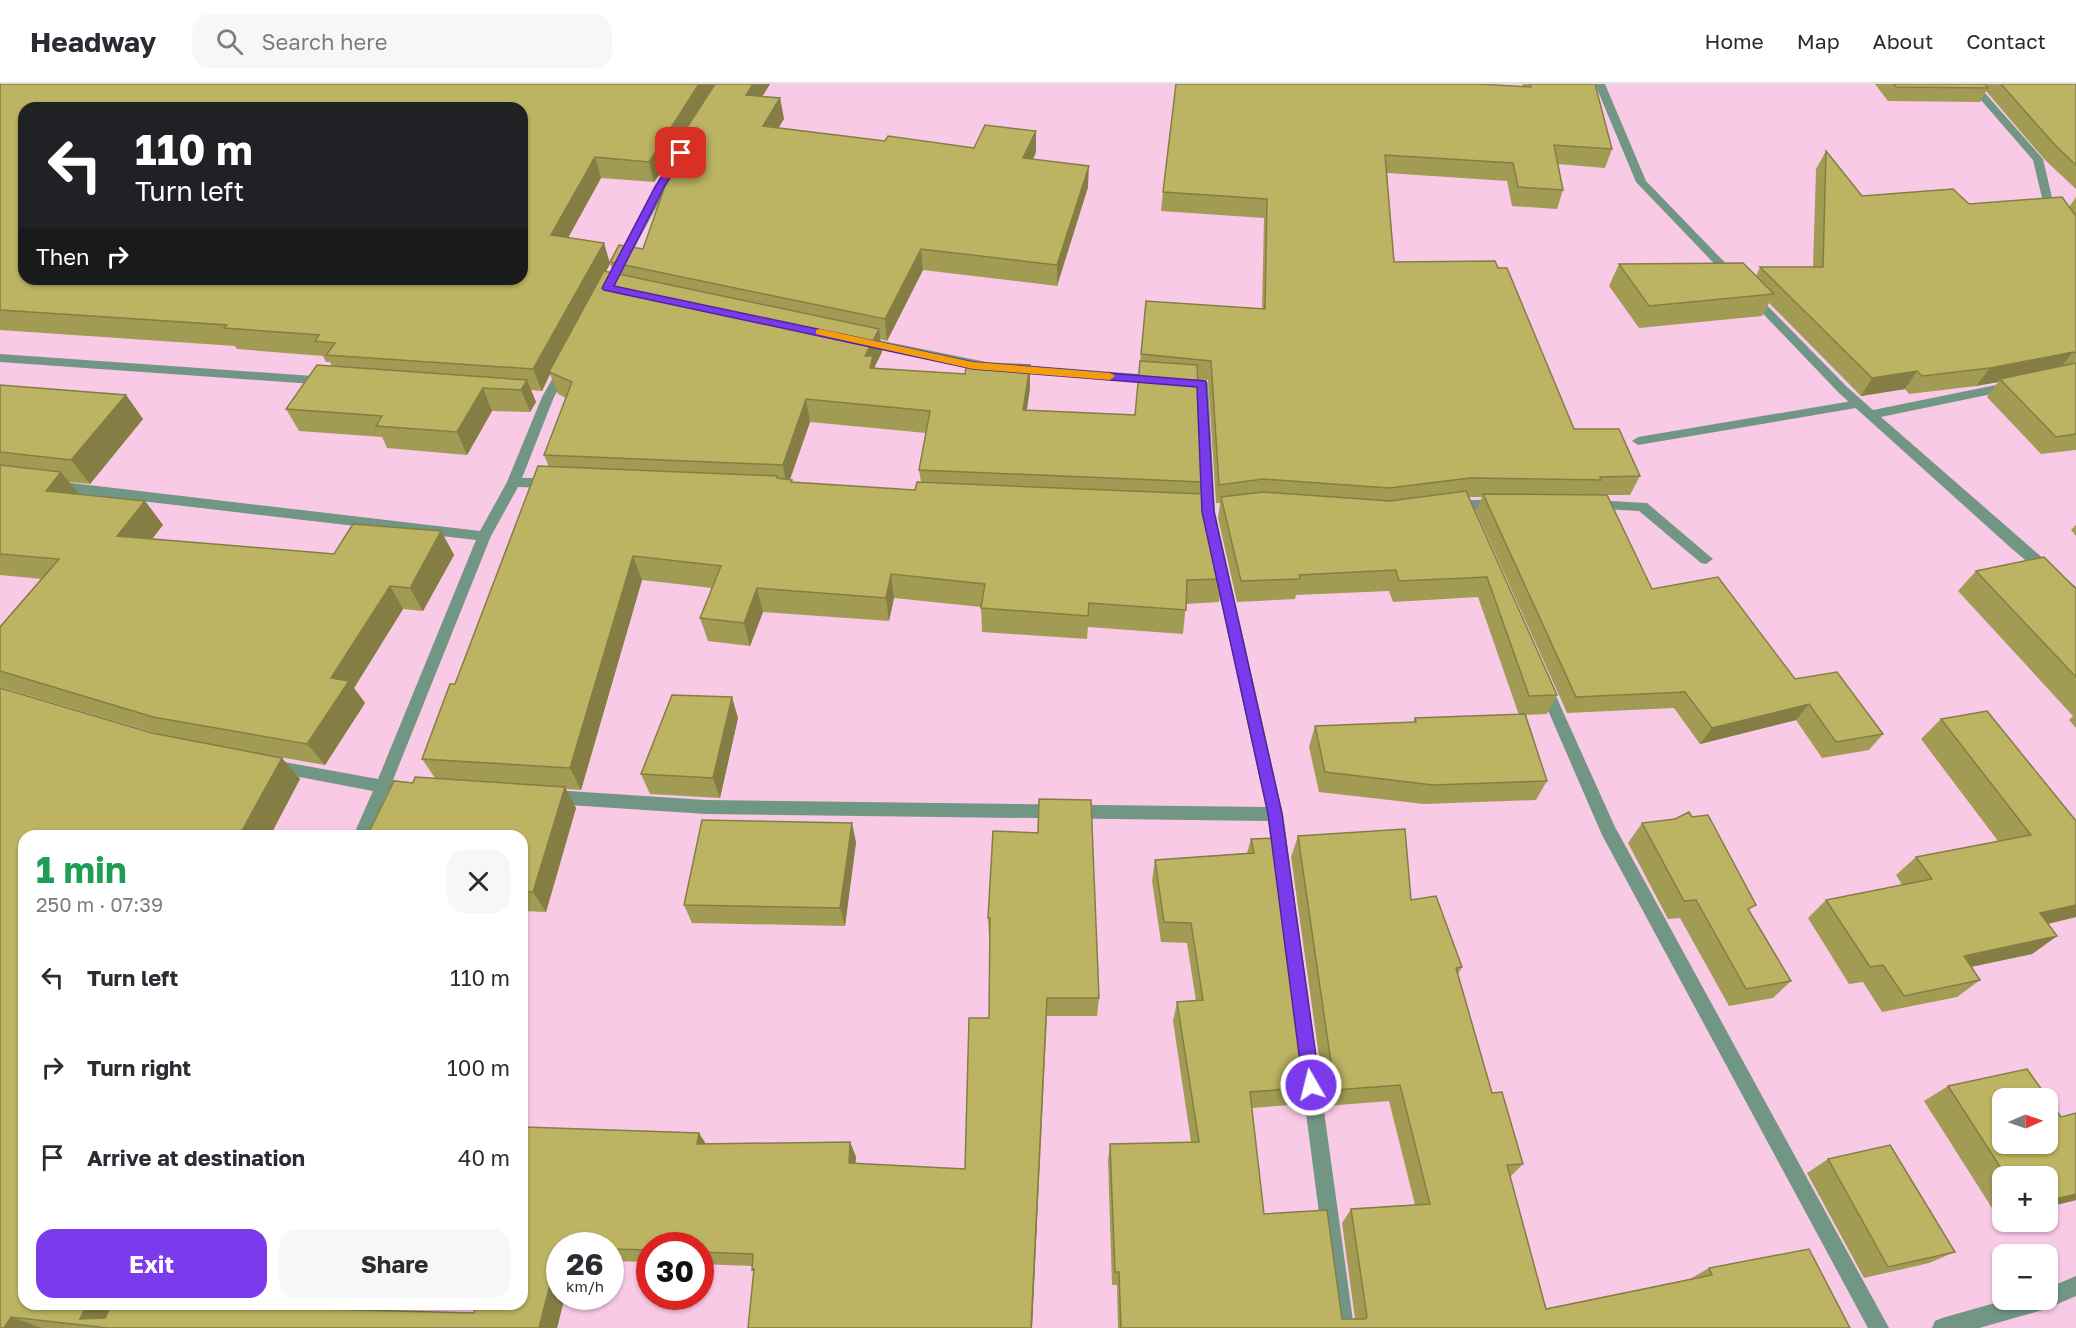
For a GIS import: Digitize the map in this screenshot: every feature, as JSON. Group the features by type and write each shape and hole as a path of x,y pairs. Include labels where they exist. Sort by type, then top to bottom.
{"street":[{"path":"1600,84 1641,182 1858,404 2016,545 2076,595"},
{"path":"1972,84 2038,159 2048,202 2076,240"},
{"path":"613,277 660,187 683,149"},
{"path":"847,338 973,365 1202,383 1208,511 1275,814 1344,1328"},
{"path":"0,358 346,383"},
{"path":"365,830 484,536 514,482 542,396 569,360"},
{"path":"1871,415 2023,383"},
{"path":"1638,441 1858,404"},
{"path":"514,482 562,484"},
{"path":"35,484 484,536"},
{"path":"1464,504 1474,526"},
{"path":"1441,507 1464,504 1512,505"},
{"path":"1583,505 1642,506 1706,559"},
{"path":"1536,667 1608,830 1879,1328"},
{"path":"255,763 383,786 431,789"},
{"path":"538,796 706,807 1275,814"},
{"path":"2058,1294 2076,1286"},
{"path":"1942,1328 2007,1310"}],"building":[{"path":"0,84 699,84 649,162 595,157 551,235 604,243 533,369 326,355 335,343 315,341 319,335 224,328 227,325 0,310"},
{"path":"715,84 753,84 746,95 780,98 763,126 885,141 888,136 974,148 985,125 1036,131 1023,158 1089,166 1057,265 921,249 885,319 610,262 619,245 643,249 673,163 664,163"},
{"path":"1176,84 1479,84 1531,87 1530,84 1595,84 1612,149 1554,145 1563,190 1518,187 1513,163 1385,155 1394,262 1495,261 1498,268 1507,268 1574,429 1619,429 1640,476 1600,477 1601,480 1470,478 1389,488 1263,479 1219,485 1211,361 1141,354 1146,301 1265,309 1267,199 1163,192"},
{"path":"1894,84 1985,84 1988,88 1896,87"},
{"path":"2001,84 2076,84 2076,165 2055,145"},
{"path":"1826,151 1862,196 1953,189 1969,204 2062,197 2076,216 2076,353 1990,368 1922,376 1917,371 1872,378 1760,267 1823,267"},
{"path":"1743,263 1774,294 1649,306 1619,264"},
{"path":"604,271 879,329 865,356 873,356 870,368 965,374 967,362 1030,365 1023,410 1135,415 1140,361 1197,365 1202,482 919,470 930,411 806,399 783,465 544,455 572,382 549,372"},
{"path":"2076,363 2076,434 2056,437 2000,379"},
{"path":"317,365 527,380 521,390 483,388 457,432 376,426 382,416 286,409"},
{"path":"0,385 126,395 71,460 0,452"},
{"path":"0,465 61,472 46,491 145,501 117,536 334,554 353,524 441,531 410,588 390,586 331,678 349,681 307,744 153,717 0,671 0,627 59,559 0,554"},
{"path":"538,466 777,476 777,478 792,480 791,482 915,490 917,482 1204,494 1223,579 1187,580 1186,610 1089,603 1088,616 981,608 985,584 891,574 886,598 757,588 744,623 700,618 721,566 633,556 570,768 422,759 450,684 455,684"},
{"path":"1466,491 1557,695 1529,696 1487,577 1399,581 1396,570 1299,575 1300,579 1241,581 1221,497 1263,492 1390,501"},
{"path":"1483,494 1607,495 1652,589 1718,577 1795,679 1837,672 1883,734 1836,742 1809,704 1712,728 1685,692 1576,697"},
{"path":"2044,557 2076,589 2076,677 1976,571"},
{"path":"0,688 152,733 282,758 242,830 18,830 18,1310 84,1310 80,1319 105,1318 109,1310 360,1310 474,1313 475,1310 528,1310 528,1127 699,1133 697,1144 850,1142 849,1163 965,1169 969,1018 989,1018 990,918 988,918 993,831 1038,833 1039,799 1091,800 1099,998 1047,998 1031,1328 748,1328 754,1269 752,1270 753,1254 714,1253 714,1232 636,1232 636,1250 624,1249 624,1232 546,1232 546,1300 539,1328 108,1328 11,1317 4,1328 0,1328"},
{"path":"672,695 732,697 713,778 641,774"},
{"path":"1987,711 2076,821 2076,905 2040,913 2057,936 1964,956 1980,980 1904,996 1883,965 1870,967 1826,900 1932,879 1916,857 2031,835 1941,719"},
{"path":"1525,714 1547,781 1433,785 1325,772 1315,726 1416,722 1415,718"},
{"path":"415,777 565,787 533,892 528,892 528,830 370,830 394,781 413,783"},
{"path":"1689,812 1692,817 1708,815 1756,905 1748,909 1791,981 1746,989 1696,900 1684,901 1642,823 1675,819"},
{"path":"702,820 852,823 840,908 684,905"},
{"path":"1405,829 1411,900 1436,896 1462,967 1456,968 1492,1093 1502,1092 1523,1164 1507,1165 1546,1309 1712,1275 1709,1268 1809,1249 1850,1328 1121,1328 1119,1272 1115,1272 1110,1144 1199,1142 1177,1002 1203,1000 1191,923 1164,922 1155,860 1254,853 1251,839 1277,838 1310,1087 1250,1092 1264,1214 1327,1210 1342,1319 1365,1319 1367,1317 1351,1209 1430,1204 1400,1085 1335,1090 1298,836"},
{"path":"2027,1069 2041,1088 1992,1088 1992,1154 2058,1154 2058,1113 2061,1117 2076,1113 2076,1194 2058,1198 2058,1166 2000,1166 1948,1086"},
{"path":"1890,1145 1955,1252 1888,1267 1828,1159"}],"slow traffic":[{"path":"820,332 973,365 1110,376"}],"route":[{"path":"681,153 660,187 608,288 973,365 1202,383 1208,512 1275,814 1311,1085"}]}
